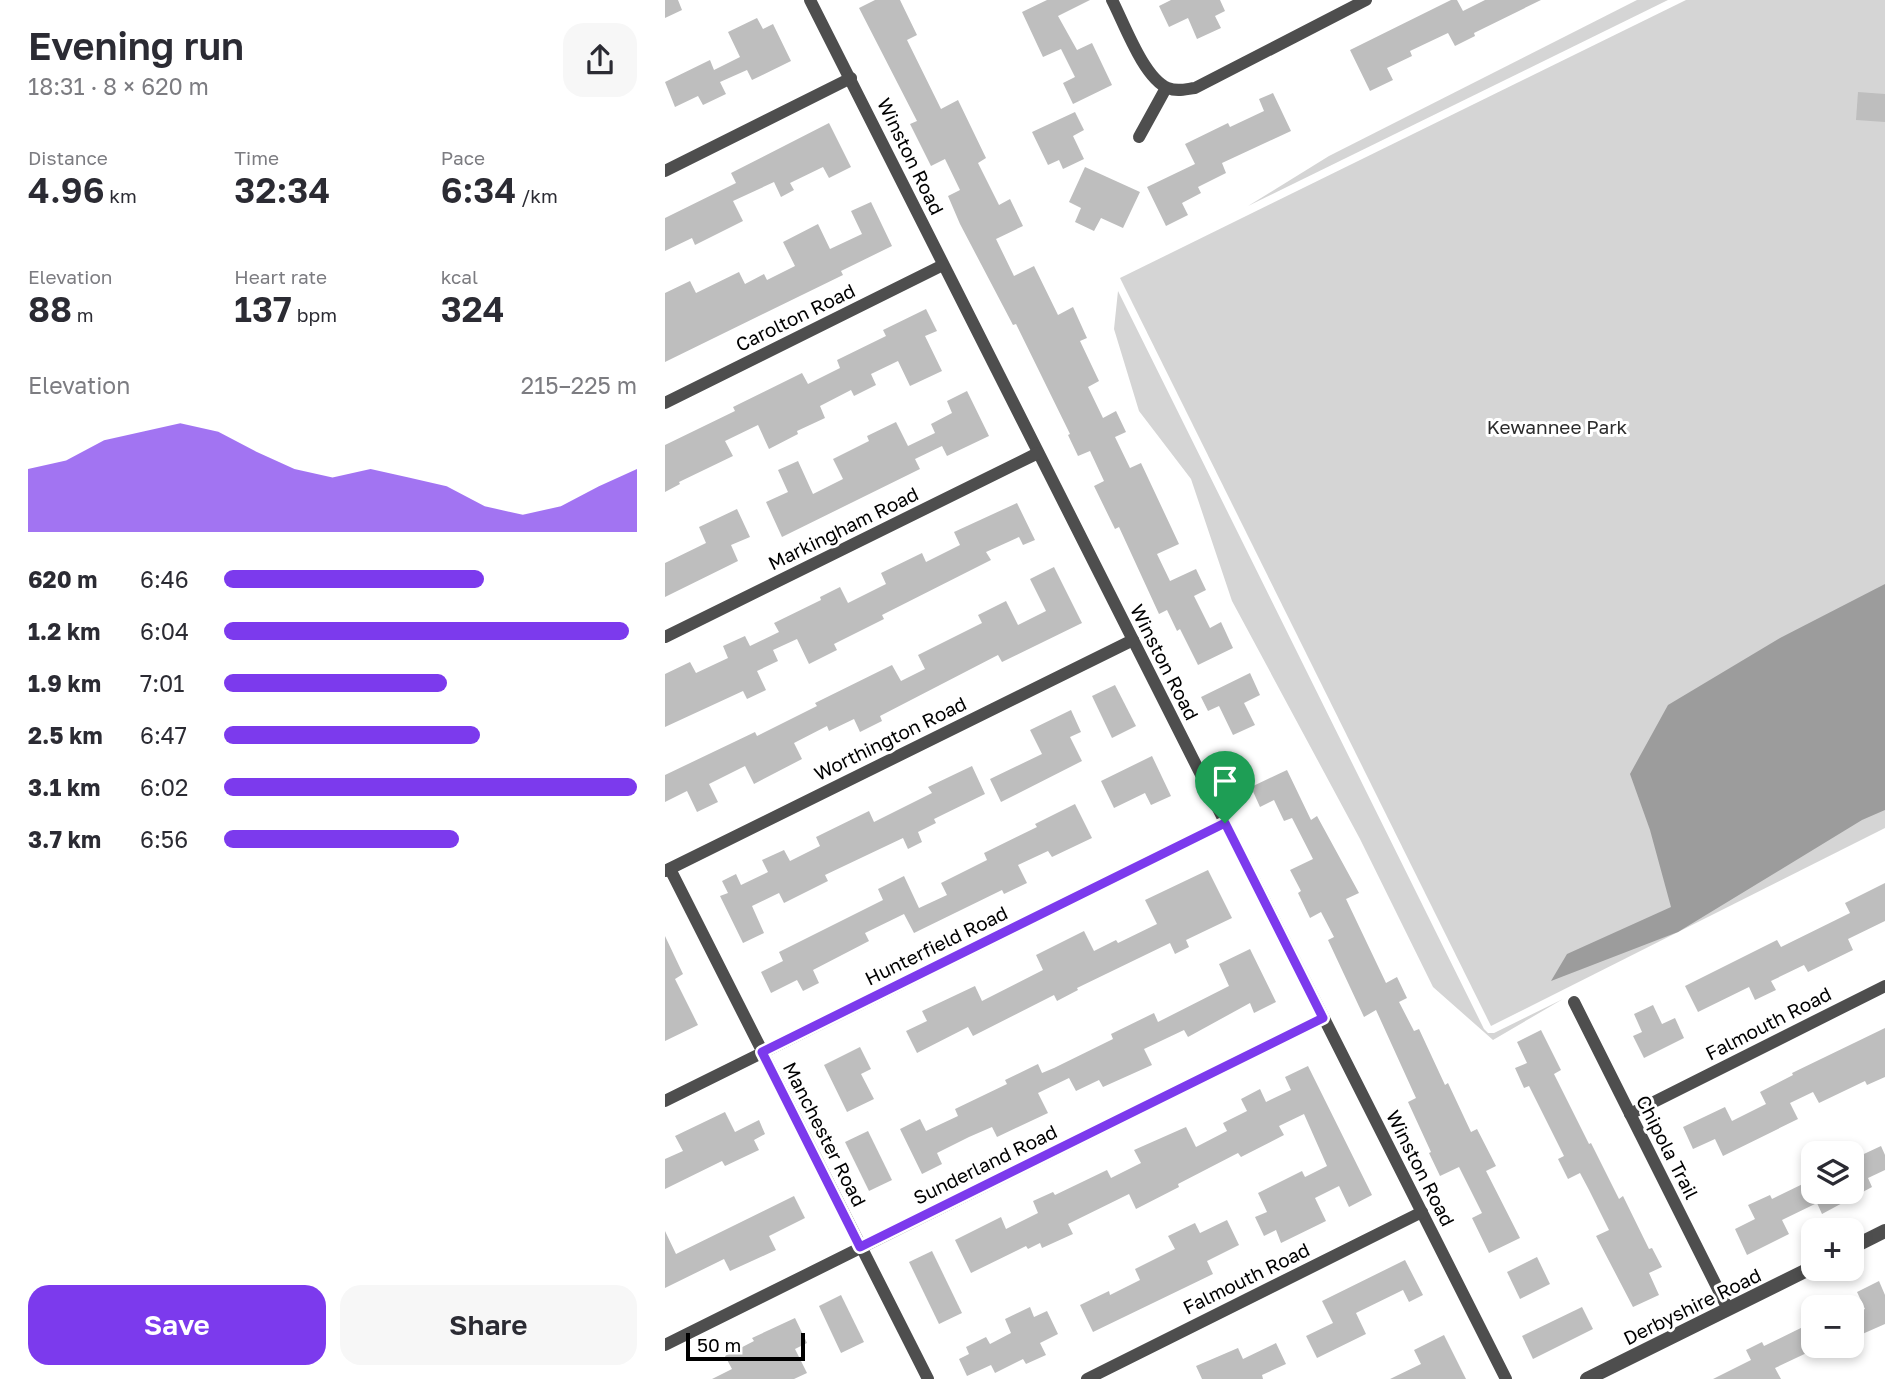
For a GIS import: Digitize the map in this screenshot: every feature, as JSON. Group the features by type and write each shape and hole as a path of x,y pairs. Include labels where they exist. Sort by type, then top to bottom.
{"street":[{"name":"Winston Road","path":"810,0 1506,1379"},
{"path":"1112,0 1154,78 1166,88 1178,91 1195,88 1366,0"},
{"path":"665,171 851,78"},
{"path":"1139,137 1166,88"},
{"name":"Carolton Road","path":"665,403 943,265"},
{"name":"Markingham Road","path":"665,637 1038,453"},
{"name":"Worthington Road","path":"667,870 1133,640"},
{"name":"Hunterfield Road","path":"665,1101 1225,823"},
{"name":"Manchester Road","path":"667,870 928,1379"},
{"name":"Falmouth Road","path":"1630,1114 1885,986"},
{"name":"Chipola Trail","path":"1574,1002 1728,1309"},
{"name":"Sunderland Road","path":"665,1345 1323,1018"},
{"name":"Falmouth Road","path":"1087,1379 1422,1212"},
{"path":"1864,1242 1885,1231"},
{"name":"Derbyshire Road","path":"1587,1379 1801,1273"}],"green space":[{"path":"1637,0 1668,0 1248,206 1329,156"},
{"name":"Kewannee Park","path":"1686,0 1885,0 1885,828 1491,1026 1120,278"},
{"path":"1118,291 1484,1029 1488,1033 1494,1033 1563,999 1493,1040 1433,987 1360,839 1232,601 1191,479 1139,411 1114,329"}],"shaded area":[{"path":"1885,584 1885,810 1862,820 1678,932 1551,981 1567,954 1671,907 1650,830 1630,774 1668,705 1780,638"}],"building":[{"path":"665,0 678,0 682,10 665,18"},
{"path":"875,0 900,0 917,35 907,40 941,109 958,100 986,158 978,163 999,205 1010,199 1023,226 996,239 1014,276 1034,266 1058,315 1073,307 1087,338 1080,341 1099,381 1088,387 1103,418 1116,411 1126,432 1115,437 1130,468 1141,463 1179,544 1157,554 1170,581 1196,569 1206,590 1194,596 1210,628 1221,622 1233,648 1198,665 1167,610 1159,614 1119,527 1115,529 1094,486 1104,481 1090,451 1078,456 1068,435 1070,434 1016,324 1013,325 960,224 948,196 960,190 945,159 931,166 910,124 917,121 859,8"},
{"path":"1047,0 1090,0 1058,16 1077,50 1092,43 1112,85 1073,104 1063,83 1075,77 1061,49 1043,57 1022,12"},
{"path":"1171,0 1220,0 1225,11 1215,16 1221,28 1197,39 1188,18 1169,27 1159,6"},
{"path":"1451,0 1457,0 1463,11 1485,0 1541,0 1474,33 1475,36 1455,46 1448,33 1410,51 1412,56 1387,68 1393,80 1370,91 1350,50"},
{"path":"757,18 763,29 773,24 791,61 752,80 747,70 720,82 726,94 703,105 698,96 675,107 665,82 710,60 714,70 740,57 728,32"},
{"path":"1858,92 1885,94 1885,122 1856,120"},
{"path":"1273,93 1291,131 1222,163 1226,173 1198,187 1201,193 1182,203 1188,215 1166,226 1147,187 1195,164 1185,144 1228,123 1230,127 1264,111 1259,99"},
{"path":"1075,112 1084,130 1073,136 1084,159 1063,169 1059,160 1048,165 1032,132"},
{"path":"829,123 851,167 829,178 823,167 790,183 794,190 781,197 774,182 733,201 743,221 695,245 692,238 665,251 665,218 736,183 731,173"},
{"path":"1085,167 1140,192 1123,228 1101,218 1094,231 1075,222 1081,208 1069,202"},
{"path":"871,202 892,246 841,271 843,275 665,362 665,293 690,281 696,293 739,272 745,284 764,274 767,280 795,266 783,242 818,224 830,249 862,234 851,211"},
{"path":"926,309 937,331 925,336 942,371 910,386 898,361 871,374 876,385 854,396 851,390 820,406 825,418 797,431 798,434 769,449 758,425 725,441 733,456 679,482 680,484 665,492 665,445 735,411 733,407 802,373 808,384 840,368 837,360 886,336 883,330"},
{"path":"967,391 989,436 947,456 942,446 915,459 920,469 782,537 766,502 788,492 778,470 798,461 813,494 843,479 833,459 869,441 867,436 896,422 908,446 935,433 931,424 952,413 947,401"},
{"path":"1017,503 1035,540 1023,545 1019,537 986,552 991,560 882,615 884,619 834,644 837,650 809,664 797,639 773,650 778,661 757,671 766,690 747,699 743,691 665,727 665,674 690,662 696,673 728,658 723,646 745,636 750,646 779,632 774,623 821,600 820,597 840,587 848,603 886,584 881,573 922,553 926,562 960,545 954,532"},
{"path":"737,509 750,537 731,545 738,561 665,597 665,563 706,543 699,527"},
{"path":"1054,567 1082,623 1002,662 998,655 880,716 882,721 860,732 854,719 829,731 827,726 794,743 802,759 754,784 745,766 709,784 718,802 697,812 687,791 665,802 665,775 755,732 757,736 817,706 815,703 892,665 901,681 925,669 918,655 982,623 978,615 1006,601 1018,625 1046,611 1030,579"},
{"path":"1250,673 1260,695 1244,703 1255,725 1233,735 1219,706 1208,711 1201,697"},
{"path":"1115,685 1136,726 1112,738 1092,696"},
{"path":"1071,710 1081,732 1070,737 1082,761 1001,802 990,779 1042,754 1030,730"},
{"path":"1152,756 1171,796 1151,805 1145,793 1114,808 1101,781"},
{"path":"972,766 985,794 934,819 936,823 918,832 922,842 908,849 903,838 825,875 828,881 784,903 779,893 752,906 764,933 743,943 720,896 728,893 722,881 736,874 741,885 768,872 762,860 784,850 790,861 820,846 816,837 869,811 874,822 932,793 928,787"},
{"path":"1287,770 1311,820 1317,816 1359,893 1346,899 1386,983 1397,977 1407,998 1399,1002 1414,1031 1419,1029 1471,1132 1477,1129 1496,1166 1486,1171 1520,1238 1489,1253 1472,1218 1482,1213 1459,1167 1440,1176 1429,1153 1431,1152 1408,1102 1416,1098 1376,1010 1364,1017 1328,940 1334,937 1321,912 1310,918 1298,893 1301,891 1290,870 1313,859 1292,818 1284,821 1274,800 1260,807 1251,787"},
{"path":"1075,804 1092,838 1052,857 1048,851 1018,865 1027,883 1004,894 1002,890 914,933 904,914 865,933 869,941 813,970 819,983 803,991 797,980 771,993 761,972 783,961 779,952 883,900 878,889 904,876 919,908 947,895 941,883 987,860 984,853 1037,827 1035,824"},
{"path":"1208,870 1232,918 1186,940 1189,947 1175,954 1170,943 1077,988 1078,990 1057,1001 1054,995 973,1036 968,1027 917,1053 906,1031 927,1021 922,1011 975,986 982,1001 1043,970 1036,955 1084,931 1094,951 1116,940 1118,943 1157,924 1145,900"},
{"path":"1885,883 1885,921 1848,939 1853,950 1808,972 1804,965 1771,981 1776,990 1755,1000 1749,987 1698,1012 1685,986 1777,940 1781,947 1850,913 1845,903"},
{"path":"665,936 683,974 675,979 698,1025 665,1041"},
{"path":"1250,949 1276,1002 1254,1013 1250,1003 1188,1037 1184,1030 1144,1049 1152,1065 1103,1087 1099,1080 1076,1091 1069,1078 1038,1093 1048,1113 997,1137 992,1127 969,1137 937,1153 942,1164 922,1174 900,1129 920,1119 926,1131 958,1116 955,1109 1007,1084 1005,1080 1038,1064 1042,1073 1113,1039 1111,1034 1154,1013 1158,1022 1229,986 1219,964"},
{"path":"1653,1005 1662,1024 1675,1018 1684,1038 1644,1058 1633,1036 1642,1032 1634,1014"},
{"path":"1885,1028 1885,1077 1867,1085 1865,1081 1819,1103 1813,1092 1790,1103 1798,1119 1723,1156 1715,1139 1693,1149 1683,1127 1725,1107 1732,1121 1766,1104 1760,1092 1793,1075 1792,1073"},
{"path":"1541,1030 1561,1070 1554,1074 1589,1144 1591,1143 1619,1199 1623,1196 1649,1249 1652,1248 1662,1267 1649,1273 1659,1295 1633,1307 1596,1236 1609,1230 1580,1173 1568,1179 1558,1159 1564,1156 1529,1086 1524,1088 1515,1068 1527,1063 1517,1042"},
{"path":"860,1047 871,1069 861,1074 874,1099 847,1112 824,1065"},
{"path":"1308,1066 1372,1195 1349,1207 1339,1186 1315,1198 1326,1221 1281,1243 1276,1230 1264,1236 1255,1217 1267,1212 1258,1193 1302,1171 1305,1177 1327,1166 1304,1114 1279,1126 1284,1135 1241,1157 1238,1153 1136,1209 1129,1194 1068,1224 1073,1234 1042,1248 1040,1243 1028,1249 1026,1246 971,1273 955,1240 1001,1217 1006,1229 1038,1213 1033,1201 1053,1192 1055,1195 1107,1170 1111,1178 1141,1163 1134,1150 1186,1127 1196,1147 1227,1131 1223,1123 1247,1111 1241,1099 1260,1089 1266,1102 1291,1090 1285,1077"},
{"path":"725,1112 735,1132 759,1120 765,1134 754,1140 759,1150 725,1166 722,1161 665,1189 665,1159 683,1151 675,1136"},
{"path":"868,1131 892,1180 869,1191 845,1142"},
{"path":"1881,1146 1885,1155 1885,1170 1868,1178 1872,1187 1864,1191 1864,1154"},
{"path":"1801,1185 1801,1204 1815,1204 1782,1220 1789,1234 1747,1255 1735,1229 1755,1219 1748,1205 1770,1195 1772,1199"},
{"path":"794,1196 805,1218 769,1236 776,1250 730,1271 724,1259 665,1288 665,1231 676,1254"},
{"path":"1817,1204 1841,1204 1822,1214"},
{"path":"1227,1220 1239,1245 1207,1261 1213,1274 1093,1332 1080,1305 1109,1291 1110,1295 1140,1280 1135,1269 1175,1249 1168,1236 1195,1223 1200,1233"},
{"path":"932,1251 962,1313 939,1324 909,1262"},
{"path":"1537,1257 1550,1284 1520,1299 1507,1272"},
{"path":"1405,1260 1423,1295 1409,1302 1403,1290 1356,1313 1366,1334 1317,1358 1306,1336 1333,1323 1322,1301"},
{"path":"1879,1281 1885,1295 1885,1324 1864,1333 1864,1295 1858,1295 1857,1292"},
{"path":"841,1295 864,1342 841,1353 819,1306"},
{"path":"1030,1307 1034,1317 1047,1311 1058,1334 1040,1343 1046,1355 1026,1364 1023,1359 995,1373 991,1365 967,1376 959,1359 969,1354 966,1347 986,1337 990,1344 1011,1333 1005,1319"},
{"path":"1582,1307 1593,1329 1533,1359 1522,1336"},
{"path":"795,1318 807,1343 795,1349 807,1373 794,1379 712,1379 732,1369 725,1356 754,1341 752,1338"},
{"path":"1801,1328 1801,1356 1775,1368 1781,1379 1713,1379 1751,1360 1746,1350 1762,1342 1764,1346"},
{"path":"1444,1335 1466,1379 1390,1379 1421,1364 1414,1350"},
{"path":"1276,1343 1286,1364 1262,1375 1263,1379 1202,1379 1196,1366 1238,1348 1243,1359"}],"route":[{"path":"1225,823 1323,1018 860,1247 762,1052 1225,823"}]}
